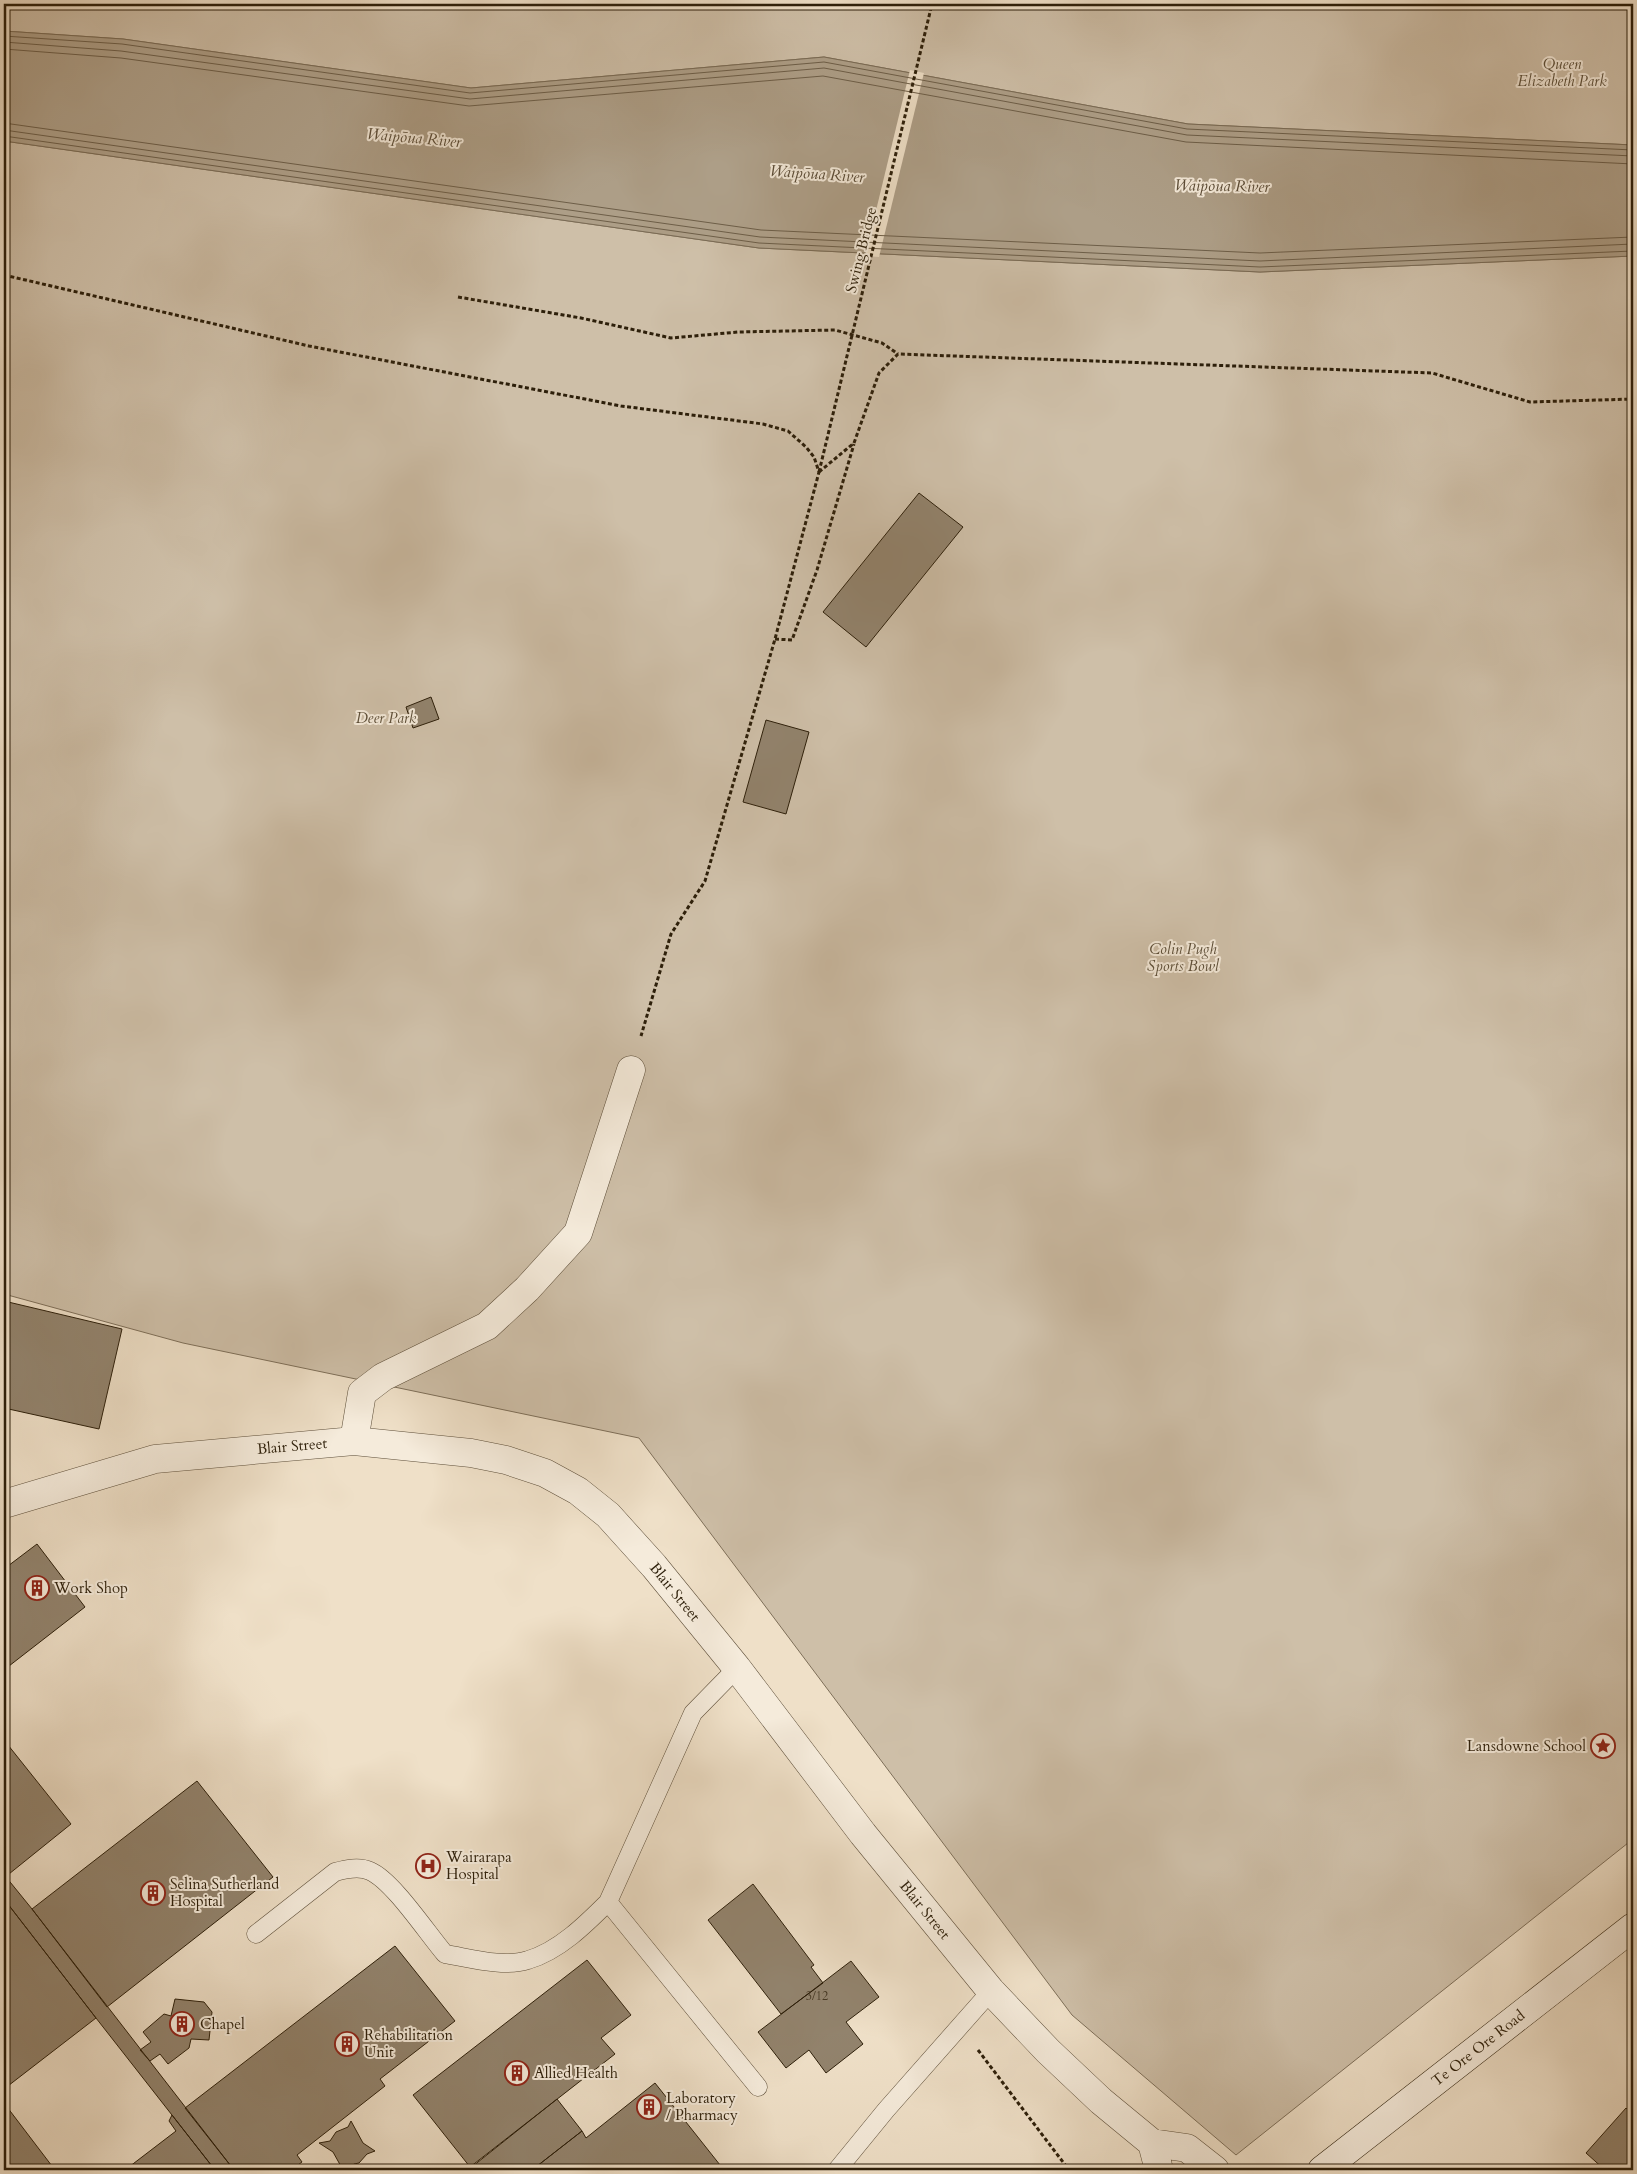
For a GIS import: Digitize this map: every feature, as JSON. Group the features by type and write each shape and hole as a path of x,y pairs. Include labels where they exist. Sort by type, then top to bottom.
{"street":[{"path":"354,1441 362,1393 383,1377 487,1326 527,1288 578,1233 631,1070"},
{"name":"Blair Street","path":"4,1504 155,1459 354,1441 471,1453 506,1460 545,1473 578,1491 608,1515 648,1559 737,1668 863,1834 991,1991 1048,2051 1094,2095 1152,2143"},
{"name":"Te Ore Ore Road","path":"1322,2170 1633,1927"},
{"path":"1159,2170 1152,2143 1187,2148 1215,2170"}],"lane":[{"path":"256,1934 336,1872 352,1868 369,1870 385,1881 445,1954 505,1962 528,1961 558,1945 587,1923 608,1902 693,1713 737,1668"},
{"path":"608,1902 758,2087"},
{"path":"837,2170 991,1991"}],"path":[{"name":"Swing Bridge","path":"631,1070 671,934 705,881 775,639 819,472 932,4"},
{"path":"4,275 318,348 621,406 763,424 788,431 806,446 819,472 854,443"},
{"path":"458,297 582,318 671,338 738,332 835,330 882,343 898,354 1432,373 1530,402 1633,399"},
{"path":"775,639 792,640 816,570 854,443 879,373 898,354"},
{"path":"960,2026 1068,2170"}],"green space":[{"name":"Queen Elizabeth Park","path":"4,4 1633,4 1633,145 1188,124 824,57 471,88 123,39 4,31"},
{"path":"4,141 759,248 1260,272 1633,256 1633,1839 1236,2155 1072,2015 639,1438 183,1343 4,1294"}],"water":[{"name":"Waipōua River","path":"4,31 123,39 471,88 824,57 1188,124 1633,145 1633,256 1260,272 759,248 4,141"}],"pier":[{"path":"910,70 924,73 879,257 865,256"}],"building":[{"path":"919,493 963,527 866,647 823,612"},
{"path":"431,697 439,719 413,728 406,707"},
{"path":"766,720 809,732 786,814 743,802"},
{"path":"4,1301 122,1329 99,1429 4,1408"},
{"name":"Work Shop","path":"37,1544 85,1607 9,1666 4,1659 4,1569"},
{"path":"4,1740 71,1824 4,1878"},
{"name":"Selina Sutherland Hospital","path":"197,1781 273,1877 107,2007 32,1909"},
{"path":"6,1877 234,2170 215,2170 96,2018 4,1899 4,1878"},
{"path":"753,1884 814,1965 811,1967 823,1983 781,2014 708,1920"},
{"path":"4,1899 96,2018 4,2089"},
{"name":"Rehabilitation Unit","path":"395,1946 455,2021 380,2079 385,2086 297,2155 302,2162 291,2170 234,2170 185,2108"},
{"name":"Allied Health","path":"587,1960 631,2015 601,2038 615,2054 470,2167 413,2095"},
{"path":"851,1961 879,1997 846,2022 863,2044 826,2073 809,2050 786,2068 758,2032"},
{"name":"Chapel","path":"175,1999 204,2002 212,2012 209,2040 191,2039 189,2048 168,2064 160,2054 150,2061 140,2050 151,2042 143,2032 164,2014 171,2016"},
{"name":"Laboratory / Pharmacy","path":"655,2083 724,2170 532,2170 582,2131 586,2138"},
{"path":"557,2099 582,2131 532,2170 468,2170"},
{"path":"4,2103 55,2170 4,2170"},
{"path":"1626,2108 1633,2114 1633,2170 1605,2170 1586,2153"},
{"path":"172,2115 215,2170 125,2170 176,2131 169,2121"},
{"path":"351,2121 363,2143 375,2151 367,2154 359,2163 354,2164 347,2170 343,2170 333,2152 319,2143 330,2141 336,2132 348,2127"}],"place":[{"name":"Work Shop","path":"37,1588"},
{"name":"Lansdowne School","path":"1603,1746"},
{"name":"Wairarapa Hospital","path":"428,1866"},
{"name":"Selina Sutherland Hospital","path":"153,1893"},
{"name":"Chapel","path":"182,2024"},
{"name":"Rehabilitation Unit","path":"347,2044"},
{"name":"Allied Health","path":"517,2073"},
{"name":"Laboratory / Pharmacy","path":"649,2107"}],"park label":[{"name":"Deer Park","path":"386,718"},
{"name":"Colin Pugh Sports Bowl","path":"1183,958"}]}
